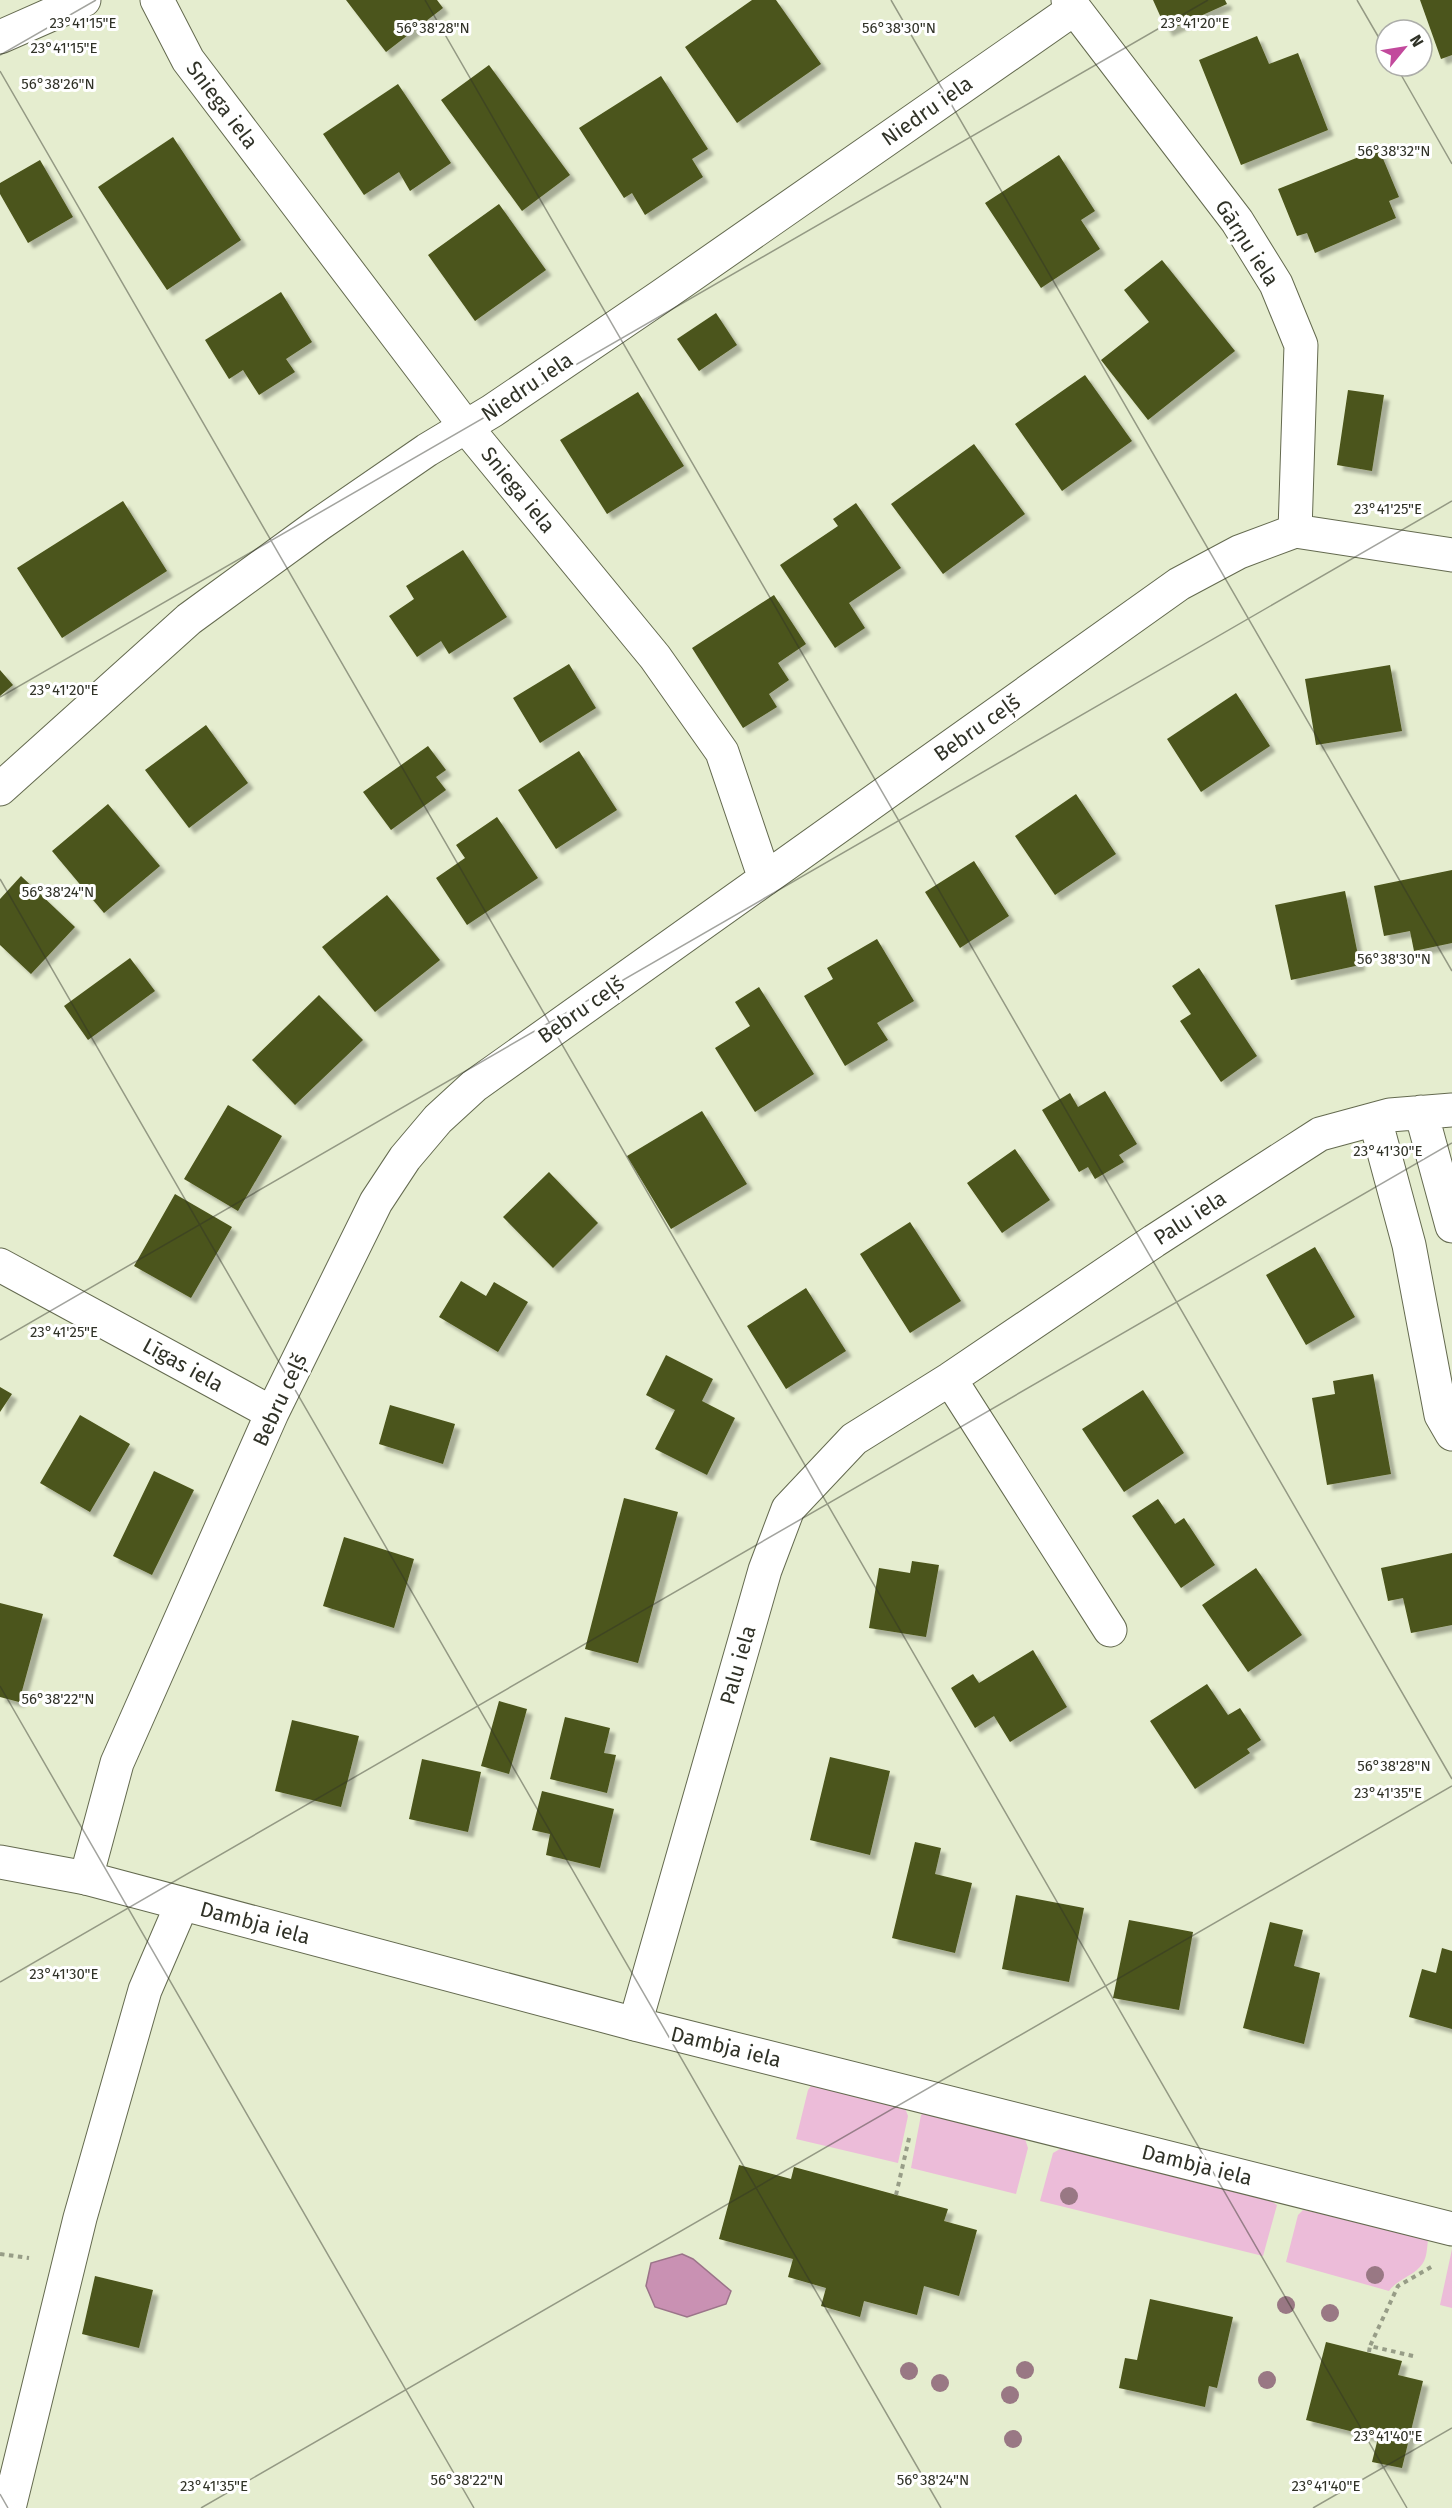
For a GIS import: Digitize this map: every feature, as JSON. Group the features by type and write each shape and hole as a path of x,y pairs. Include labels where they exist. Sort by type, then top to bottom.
{"street":[{"path":"0,37 84,0"},
{"name":"Sniega iela","path":"157,0 188,60 466,427 655,657 722,752 765,879"},
{"name":"Niedru iela","path":"0,789 189,619 318,525 427,450 492,411 670,290 1071,5"},
{"name":"Gārņu iela","path":"1071,5 1237,221 1276,284 1301,345 1296,531"},
{"name":"Bebru ceļš","path":"86,1878 117,1763 272,1413 376,1202 405,1158 438,1119 474,1086 1179,584 1239,552 1296,531 1452,555"},
{"path":"1437,1111 1452,1226"},
{"name":"Palu iela","path":"635,2024 765,1570 788,1509 854,1439 950,1379 1154,1241 1320,1134 1390,1115 1437,1111"},
{"path":"1375,1119 1409,1245 1441,1415 1452,1434"},
{"name":"Līgas iela","path":"0,1265 272,1413"},
{"path":"950,1379 1110,1630"},
{"name":"Dambja iela","path":"0,1862 86,1878 635,2024 1452,2229"},
{"path":"9,2508 80,2218 145,1990 182,1904"}],"path":[{"path":"896,2195 919,2095"},
{"path":"1368,2352 1398,2286 1436,2264"},
{"path":"1370,2346 1413,2356"}],"shaded area":[{"path":"813,2083 905,2108 908,2116 898,2163 796,2139 808,2090"},
{"path":"927,2110 1025,2139 1028,2148 1016,2194 911,2168 921,2115"},
{"path":"1069,2147 1271,2201 1277,2205 1263,2256 1040,2201 1053,2153"},
{"path":"1303,2210 1424,2234 1428,2240 1424,2261 1416,2271 1389,2291 1286,2262 1298,2215"},
{"path":"1452,2249 1452,2308 1440,2305"},
{"path":"682,2254 693,2259 731,2291 726,2304 687,2317 655,2307 646,2286 651,2263"}],"building":[{"path":"346,0 437,0 443,8 386,52"},
{"path":"752,0 776,0 821,64 737,123 685,47"},
{"path":"1153,0 1225,0 1227,4 1167,31"},
{"path":"1420,0 1452,0 1452,55 1441,59 1434,39 1434,18 1426,18"},
{"path":"1257,36 1269,64 1298,53 1328,130 1241,165 1199,60"},
{"path":"489,65 570,175 522,211 441,100"},
{"path":"661,76 708,149 692,159 703,177 645,215 632,193 624,198 579,128"},
{"path":"398,84 451,163 410,191 399,172 364,195 323,134"},
{"path":"173,137 241,240 167,290 98,187"},
{"path":"1379,149 1399,197 1389,201 1396,218 1315,253 1307,233 1297,236 1278,189"},
{"path":"1059,155 1095,211 1081,220 1100,249 1041,288 985,203"},
{"path":"40,160 73,217 28,243 0,194 0,183"},
{"path":"499,204 546,270 475,321 428,255"},
{"path":"1162,260 1235,351 1148,420 1101,360 1149,322 1124,290"},
{"path":"281,292 312,342 286,359 295,372 259,395 243,370 229,379 205,340"},
{"path":"716,313 737,345 699,371 677,339"},
{"path":"1085,375 1132,441 1062,491 1015,424"},
{"path":"1348,390 1384,395 1372,471 1337,465"},
{"path":"638,392 684,466 607,514 560,440"},
{"path":"974,444 1025,514 943,574 891,504"},
{"path":"123,501 167,571 62,638 17,568"},
{"path":"856,503 901,568 849,603 865,628 835,648 780,565 838,526 833,519"},
{"path":"463,550 507,617 449,654 441,641 417,657 389,616 414,599 406,586"},
{"path":"774,595 806,644 778,663 789,680 769,694 777,707 743,728 692,648"},
{"path":"569,664 596,708 540,743 513,698"},
{"path":"1390,665 1402,731 1316,745 1305,679"},
{"path":"0,670 13,685 0,696"},
{"path":"1236,693 1270,746 1201,792 1167,739"},
{"path":"206,725 248,783 189,828 145,770"},
{"path":"428,746 446,770 436,777 446,790 391,830 363,792"},
{"path":"579,751 617,810 556,849 518,790"},
{"path":"1076,794 1116,854 1055,895 1015,836"},
{"path":"108,804 160,866 104,913 52,851"},
{"path":"497,817 538,878 467,925 436,878 465,858 456,845"},
{"path":"974,861 1009,916 960,948 925,892"},
{"path":"1452,870 1452,943 1414,951 1410,931 1384,936 1374,886"},
{"path":"21,876 75,927 31,974 0,945 0,899"},
{"path":"1345,891 1360,965 1291,980 1275,905"},
{"path":"387,895 440,960 375,1012 322,947"},
{"path":"877,939 914,1001 877,1023 888,1040 845,1066 804,996 833,979 827,968"},
{"path":"130,958 155,991 88,1040 64,1006"},
{"path":"1199,968 1257,1056 1221,1082 1180,1021 1191,1014 1172,986"},
{"path":"759,987 814,1074 755,1112 715,1048 750,1026 735,1002"},
{"path":"319,995 363,1040 295,1105 252,1060"},
{"path":"1105,1091 1137,1144 1119,1155 1124,1162 1095,1179 1088,1167 1079,1172 1042,1110 1070,1093 1078,1107"},
{"path":"228,1105 282,1136 238,1211 184,1179"},
{"path":"702,1111 747,1184 671,1229 627,1156"},
{"path":"1015,1149 1050,1200 1002,1233 967,1183"},
{"path":"549,1172 598,1223 553,1268 503,1217"},
{"path":"175,1194 232,1227 191,1298 134,1266"},
{"path":"910,1222 961,1301 910,1333 860,1254"},
{"path":"1315,1247 1355,1317 1306,1345 1266,1275"},
{"path":"461,1281 486,1296 494,1282 528,1302 498,1352 439,1317"},
{"path":"806,1288 846,1351 786,1389 747,1326"},
{"path":"666,1355 713,1379 702,1401 735,1418 707,1475 655,1449 675,1410 646,1395"},
{"path":"1373,1374 1391,1474 1327,1485 1312,1398 1335,1394 1333,1381"},
{"path":"0,1387 12,1394 0,1412"},
{"path":"1143,1390 1184,1453 1124,1492 1082,1429"},
{"path":"390,1405 455,1424 443,1464 379,1444"},
{"path":"80,1415 130,1444 90,1512 40,1483"},
{"path":"154,1471 194,1490 152,1575 113,1556"},
{"path":"624,1498 678,1512 638,1663 585,1649"},
{"path":"1158,1499 1175,1524 1184,1518 1215,1565 1181,1588 1132,1516"},
{"path":"344,1537 414,1559 394,1628 323,1606"},
{"path":"1452,1553 1452,1625 1411,1633 1403,1598 1388,1601 1381,1568"},
{"path":"912,1561 939,1565 926,1637 869,1628 879,1568 910,1573"},
{"path":"1256,1568 1302,1635 1248,1672 1202,1605"},
{"path":"0,1603 43,1614 19,1702 0,1697"},
{"path":"1033,1650 1067,1707 1010,1742 994,1716 975,1728 951,1688 973,1674 979,1683"},
{"path":"1207,1684 1228,1715 1240,1708 1261,1740 1247,1749 1250,1753 1195,1789 1150,1721"},
{"path":"499,1701 527,1709 509,1774 481,1766"},
{"path":"565,1717 610,1728 604,1753 616,1755 607,1793 550,1779"},
{"path":"292,1720 359,1736 341,1807 275,1791"},
{"path":"830,1757 890,1771 870,1855 810,1840"},
{"path":"422,1759 481,1772 468,1832 409,1819"},
{"path":"542,1791 614,1809 600,1868 546,1855 550,1834 532,1830"},
{"path":"915,1842 941,1848 935,1874 972,1883 955,1953 892,1938"},
{"path":"1016,1895 1084,1908 1069,1982 1002,1969"},
{"path":"1129,1920 1193,1932 1179,2010 1113,1998"},
{"path":"1270,1922 1303,1930 1294,1966 1320,1973 1304,2044 1243,2028"},
{"path":"1442,1948 1452,1951 1452,2029 1409,2017 1422,1969 1436,1973"},
{"path":"739,2165 791,2179 794,2167 948,2209 944,2221 977,2230 959,2296 924,2286 917,2315 864,2301 860,2317 821,2306 826,2288 788,2277 793,2259 719,2239"},
{"path":"95,2276 153,2290 139,2348 82,2334"},
{"path":"1150,2299 1233,2317 1217,2388 1209,2386 1205,2407 1119,2388 1125,2358 1137,2360"},
{"path":"1326,2342 1402,2361 1398,2375 1423,2381 1402,2468 1372,2462 1378,2438 1306,2420"}]}
